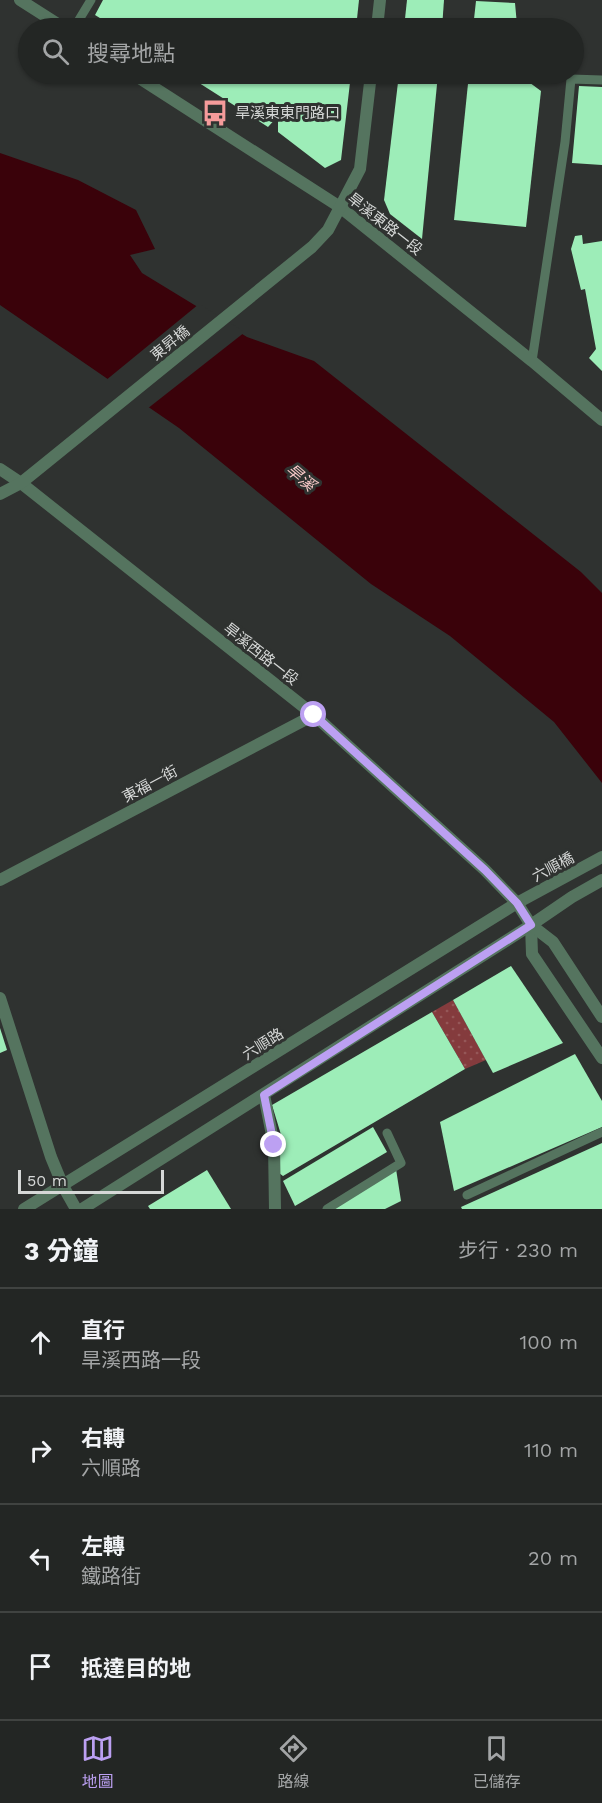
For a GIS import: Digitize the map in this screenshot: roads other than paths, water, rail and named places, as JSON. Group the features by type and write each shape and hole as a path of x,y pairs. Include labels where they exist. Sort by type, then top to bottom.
{"street":[{"path":"20,0 48,18"},
{"path":"377,18 380,0"},
{"name":"旱溪東路一段","path":"149,84 340,207 602,420"},
{"name":"東昇橋","path":"0,494 21,483 312,247 328,230 360,169 370,84"},
{"name":"旱溪西路一段","path":"0,469 21,483 314,715 485,870 517,903 531,925"},
{"name":"東福一街","path":"0,880 314,715"},
{"name":"六順橋","path":"517,903 602,857"},
{"path":"82,1209 602,880"},
{"name":"六順路","path":"24,1209 517,903"},
{"path":"531,925 553,942 602,1017"},
{"path":"531,925 532,954 602,1058"},
{"path":"0,998 51,1157 76,1209"},
{"path":"264,1095 274,1145 277,1207"}],"lane":[{"path":"80,18 91,0"},
{"path":"584,79 602,80"},
{"path":"532,361 565,142 570,84"},
{"path":"467,1195 602,1132"},
{"path":"327,1209 401,1163 387,1133"}],"water":[{"name":"旱溪","path":"0,153 78,180 136,210 155,249 130,255 142,273 247,337 314,361 581,572 602,593 602,783 554,722 450,636 371,584 179,428 0,305"}],"place":[{"name":"旱溪東東門路口","path":"215,113"}]}
